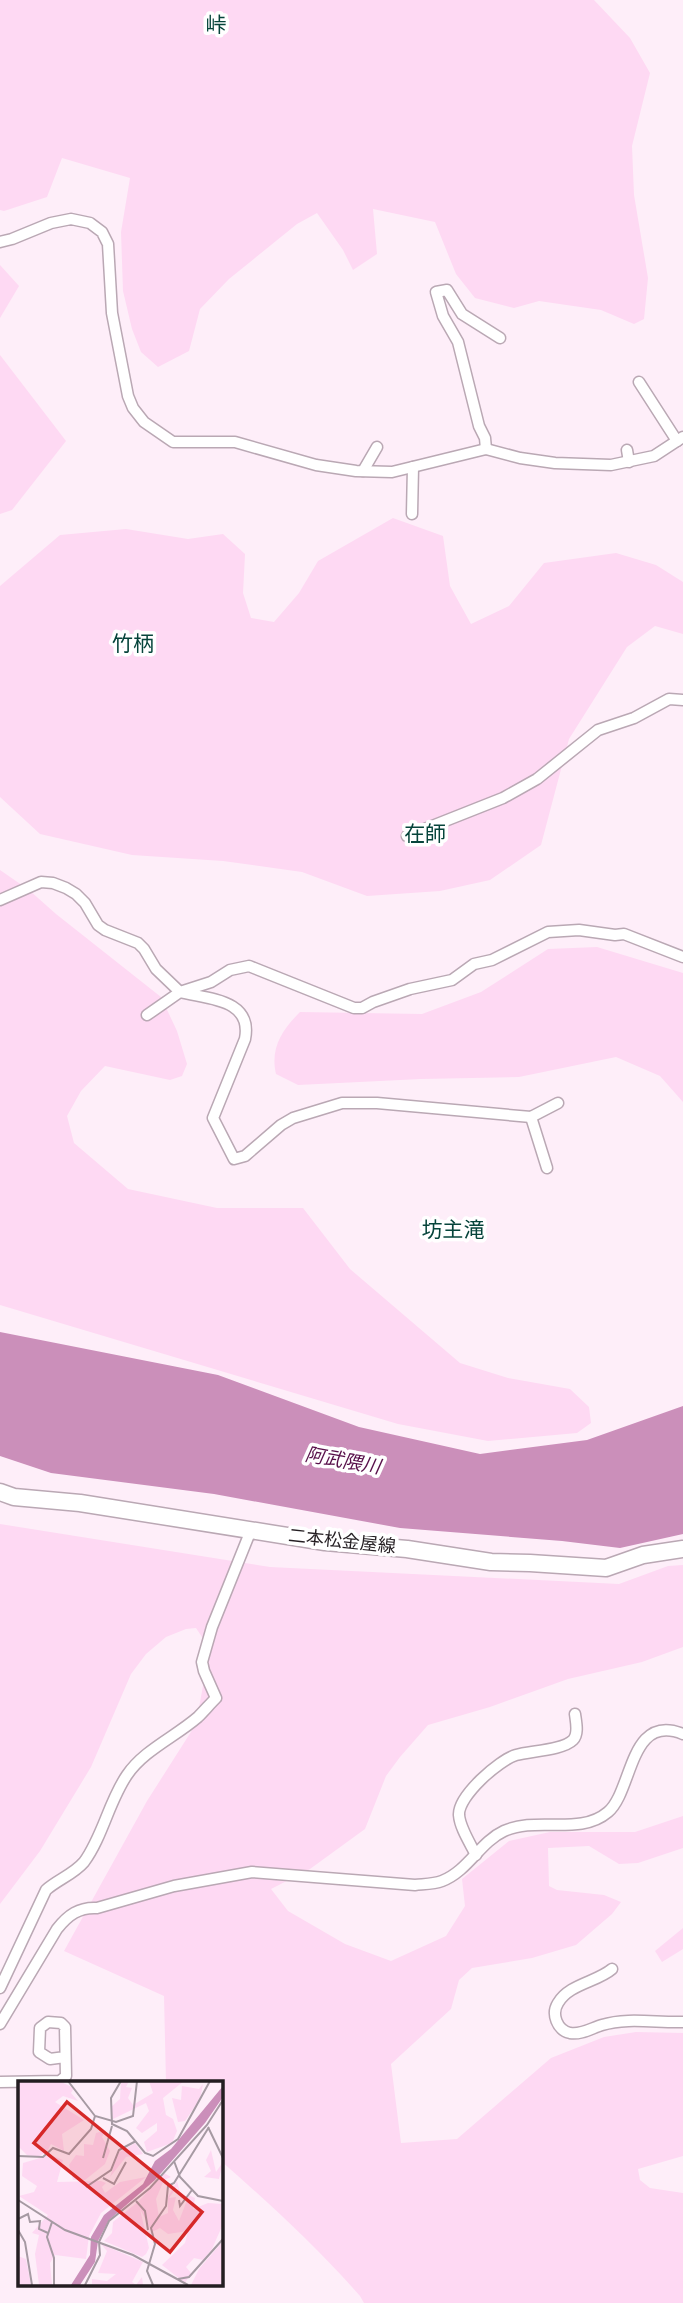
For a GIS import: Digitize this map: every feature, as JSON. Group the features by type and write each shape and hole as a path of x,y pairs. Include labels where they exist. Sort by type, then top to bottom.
{"main road":[{"name":"二本松金屋線","path":"0,1492 13,1497 80,1503 325,1542 407,1549 491,1562 606,1569 643,1555 683,1549"}],"street":[{"path":"0,242 51,223 71,219 90,223 102,232 108,244 113,313 128,396 139,415 163,437 173,442 235,442 338,470 392,472 486,449 555,463 611,465 654,456 680,439 639,382"},
{"path":"486,449 458,342 443,316 436,292 447,290 462,314 500,338"},
{"path":"363,471 377,447"},
{"path":"627,450 629,462"},
{"path":"412,514 413,467"},
{"path":"407,836 503,799 537,779 598,730 634,718 669,699 683,700"},
{"path":"0,900 41,882 66,888 85,902 98,925 138,943 156,969 180,992 220,1000 232,1006 243,1017 247,1028 245,1039 213,1118 233,1159 245,1156 293,1118 342,1103 377,1102 531,1117 558,1103"},
{"path":"147,1015 180,992 211,982 230,970 249,966 342,1005 362,1008 410,989 452,980 474,964 492,960 532,939 557,930 624,934 683,957"},
{"path":"531,1117 547,1168"},
{"path":"0,1988 46,1890 83,1864 111,1802 128,1774 141,1760 198,1717 216,1698 202,1662 212,1627 251,1530"},
{"path":"476,1855 461,1825 461,1802 494,1769 513,1756 563,1746 572,1741 576,1736 575,1714"},
{"path":"0,2024 57,1929 64,1920 85,1907 97,1908 174,1886 251,1872 415,1885 442,1881 496,1836 518,1826 586,1823 596,1820 610,1811 616,1802 637,1752 648,1738 661,1731 673,1730 683,1734"},
{"path":"612,1969 603,1976 577,1987 556,2005 557,2024 560,2029 580,2033 605,2024 640,2021 683,2022"},
{"path":"60,2081 66,2076 65,2057"},
{"path":"0,2082 18,2082"}],"shaded area":[{"path":"0,0 594,0 630,38 650,73 632,146 634,195 648,278 644,319 634,324 601,310 539,301 514,308 475,298 456,274 435,222 373,209 377,254 353,270 343,250 317,213 297,224 229,279 200,309 189,351 158,367 141,352 132,329 123,291 121,232 130,178 62,158 47,197 0,210"},
{"path":"0,265 19,286 0,318"},
{"path":"0,355 66,441 12,510 0,514"},
{"path":"393,518 443,536 450,586 471,624 509,606 544,563 616,553 656,565 683,582 683,634 655,626 627,647 569,739 541,845 490,880 440,891 367,896 302,872 223,861 132,855 40,834 0,797 0,586 60,535 126,529 188,539 223,534 245,554 243,593 251,618 274,622 299,593 318,561"},
{"path":"0,870 29,890 161,997 177,1031 187,1064 182,1076 170,1080 105,1066 81,1091 67,1116 74,1143 128,1189 217,1208 303,1208 350,1269 460,1363 508,1378 570,1389 589,1407 591,1423 577,1433 488,1441 398,1424 0,1305"},
{"path":"597,947 683,973 683,1102 660,1076 616,1057 519,1077 298,1085 276,1074 275,1056 279,1040 300,1012 422,1014 481,992 548,949"},
{"path":"0,1524 270,1567 619,1584 668,1566 683,1565 683,1647 642,1662 568,1679 490,1707 428,1725 386,1776 365,1829 310,1869 271,1889 288,1911 345,1944 391,1961 446,1936 465,1906 462,1879 509,1841 550,1832 635,1832 683,1816 683,1848 638,1863 619,1864 589,1846 548,1848 549,1886 557,1890 604,1895 621,1902 612,1914 576,1945 532,1958 472,1968 459,1980 451,2009 391,2064 401,2143 457,2139 551,2058 604,2037 636,2032 683,2033 683,2156 638,2169 640,2180 650,2188 683,2193 683,2303 364,2303 310,2243 222,2162 222,2081 166,2081 164,1996 64,1951 147,1801 196,1724 207,1664 204,1640 196,1628 166,1637 146,1654 131,1674 91,1767 40,1851 0,1904"},
{"path":"683,1928 683,1949 662,1962 655,1951"}],"water":[{"name":"阿武隈川","path":"0,1332 218,1375 359,1427 480,1454 587,1440 683,1406 683,1534 620,1548 400,1528 214,1494 51,1473 0,1456"}],"district":[{"name":"峠","path":"216,25"},
{"name":"竹柄","path":"133,644"},
{"name":"在師","path":"425,834"},
{"name":"坊主滝","path":"453,1230"}]}
